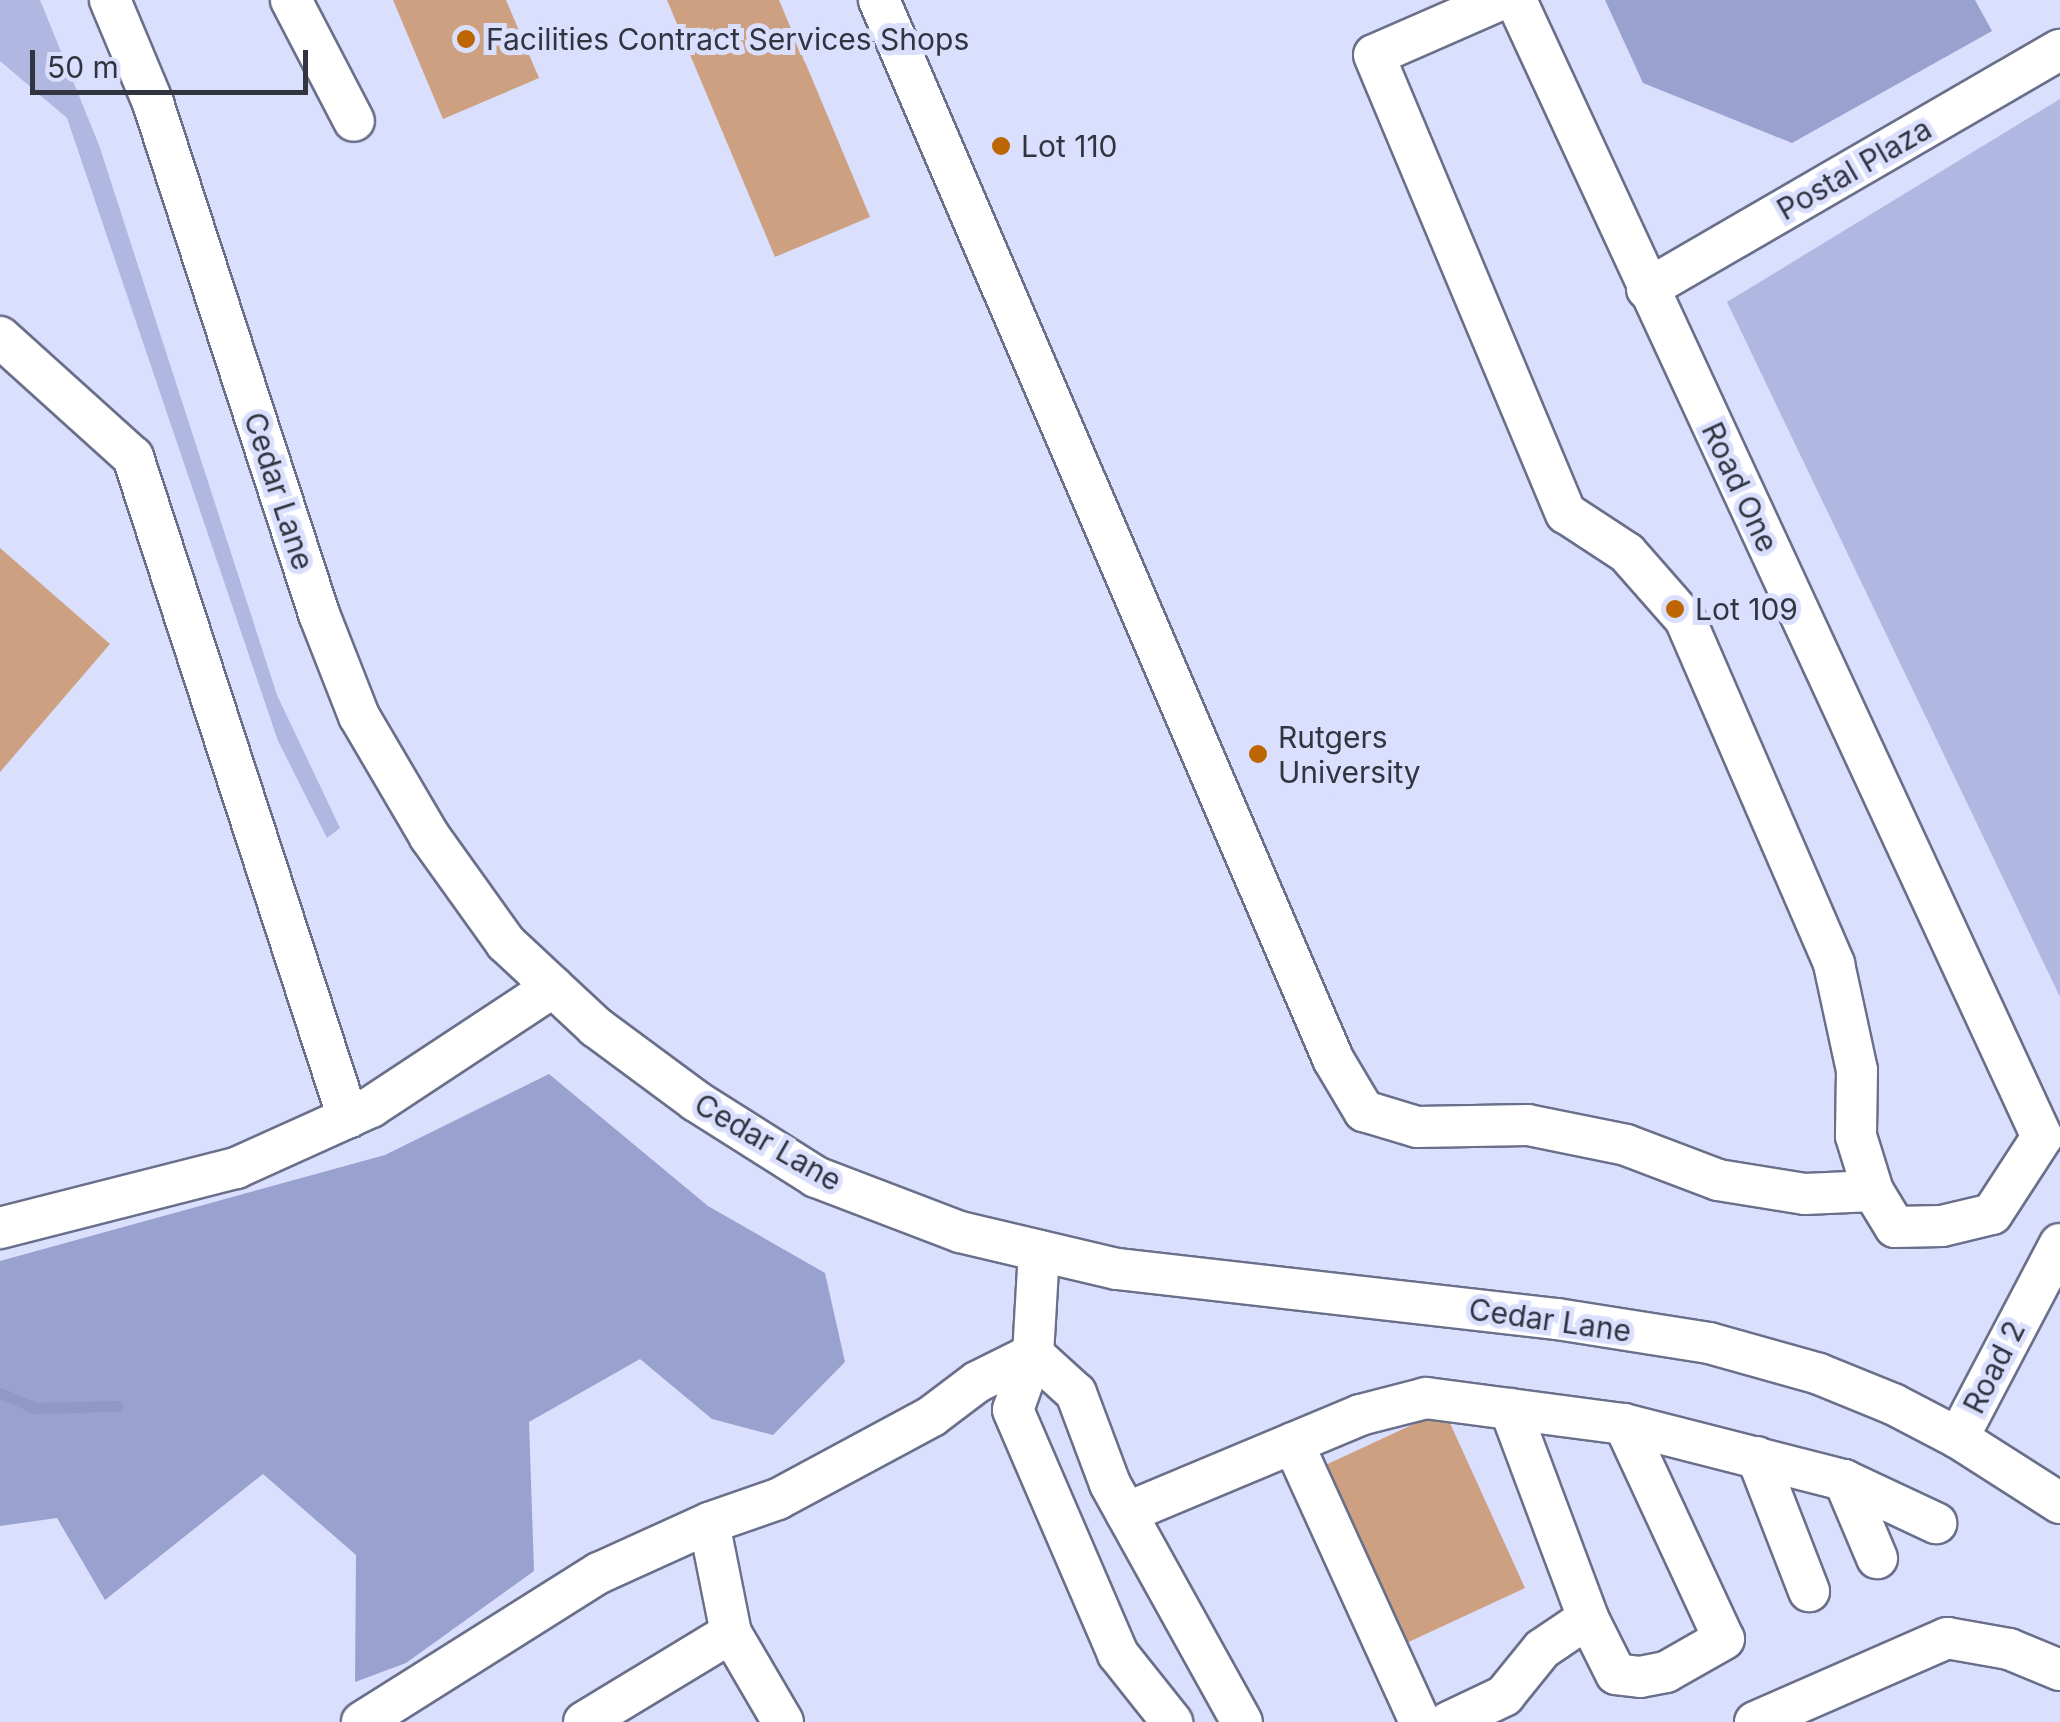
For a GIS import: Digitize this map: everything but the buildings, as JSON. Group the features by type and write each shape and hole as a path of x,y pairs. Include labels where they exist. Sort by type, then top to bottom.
{"street":[{"name":"Cedar Lane","path":"110,0 153,103 319,614 359,716 430,837 506,943 596,1027 696,1101 816,1177 960,1232 1117,1269 1539,1317 1710,1343 1819,1374 1958,1438 2060,1503"},
{"path":"291,0 354,121"},
{"path":"879,0 1333,1059 1364,1111 1417,1127 1528,1124 1626,1145 1718,1180 1805,1194 1872,1190 1856,1136 1857,1070 1834,964 1685,619 1627,554 1566,512 1374,55 1500,0"},
{"name":"Road One","path":"1516,0 2042,1137 1992,1214 1942,1226 1895,1227 1872,1190"},
{"name":"Postal Plaza","path":"1647,288 2060,50"},
{"path":"0,337 133,457 348,1118"},
{"path":"0,1228 236,1168 348,1118 553,987"},
{"name":"Road 2","path":"1958,1438 2060,1244"},
{"path":"1038,1250 1033,1354 1013,1410 1118,1654 1172,1722"},
{"path":"1033,1354 1076,1393 1110,1484 1242,1722"},
{"path":"362,1722 599,1573 709,1523 778,1499 932,1416 976,1382 1033,1354"},
{"path":"1126,1512 1360,1416 1426,1398 1624,1424 1844,1480 1936,1523"},
{"path":"1510,1409 1588,1618 1616,1674 1640,1678 1666,1672 1724,1639 1624,1424"},
{"path":"1293,1443 1420,1722"},
{"path":"1757,1457 1809,1591"},
{"path":"1844,1480 1877,1558"},
{"path":"709,1523 731,1633 783,1722"},
{"path":"1449,1722 1504,1696 1542,1649 1588,1618"},
{"path":"584,1722 731,1633"},
{"path":"1755,1722 1947,1638 2009,1649 2060,1670"}],"shaded area":[{"path":"0,0 40,0 99,145 277,695 340,828 327,838 278,741 67,118 0,61"},
{"path":"1605,0 1975,0 1992,31 1792,143 1643,83"},
{"path":"2060,99 2060,997 1727,302"},
{"path":"549,1074 708,1206 825,1273 845,1362 773,1435 712,1419 640,1359 529,1422 534,1571 406,1663 355,1682 356,1555 263,1474 105,1600 57,1518 0,1526 0,1261 385,1155"}],"waterway":[{"path":"0,1393 35,1408 117,1406"}],"place":[{"name":"Facilities Contract Services Shops","path":"466,39"},
{"name":"Lot 110","path":"1001,146"},
{"name":"Lot 109","path":"1675,609"},
{"name":"Rutgers University","path":"1258,754"}]}
